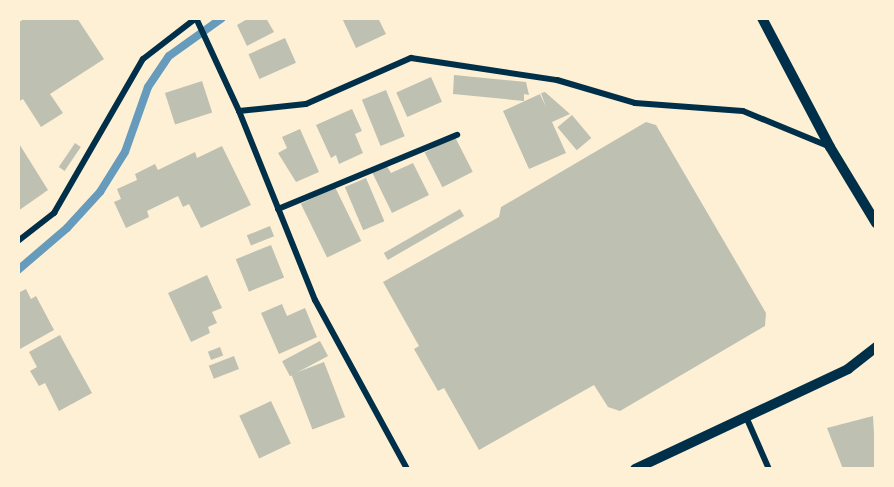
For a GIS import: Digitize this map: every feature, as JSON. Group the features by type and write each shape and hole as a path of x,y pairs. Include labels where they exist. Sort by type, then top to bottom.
{"street":[{"path":"18,241 54,213 143,59 196,18 239,111 315,300 407,469"},
{"path":"762,18 830,147 876,224"},
{"path":"239,111 306,104 411,58 557,80 635,103 743,111 830,147"},
{"path":"278,209 457,135"},
{"path":"635,469 747,419 848,369 876,346"},
{"path":"747,419 769,469"}],"building":[{"path":"25,18 77,18 104,59 50,94 63,113 41,127 23,99 18,102 18,23"},
{"path":"249,18 266,18 274,32 247,46 237,25"},
{"path":"342,18 378,18 386,34 356,48"},
{"path":"285,38 296,63 259,79 248,54"},
{"path":"454,75 526,82 529,95 524,94 524,101 453,94"},
{"path":"431,77 442,102 407,117 396,92"},
{"path":"202,81 212,112 175,124 165,93"},
{"path":"386,90 405,136 381,146 362,100"},
{"path":"545,92 570,114 552,122 566,153 529,169 503,111 540,94 546,107 541,93"},
{"path":"352,109 362,131 355,134 363,153 339,164 336,155 331,158 316,125"},
{"path":"572,115 591,138 577,150 557,127"},
{"path":"646,122 656,125 766,313 765,326 620,411 608,407 594,385 479,450 444,388 438,391 414,349 419,346 383,282 499,217 501,207"},
{"path":"300,129 319,172 296,182 278,153 287,148 282,137"},
{"path":"455,137 473,172 442,187 425,152"},
{"path":"18,142 48,190 18,211"},
{"path":"75,143 81,147 65,171 59,167"},
{"path":"222,146 251,205 201,228 189,204 183,207 178,196 147,211 149,217 126,228 114,202 121,199 117,189 137,180 135,174 155,164 158,170 195,152 197,158"},
{"path":"413,163 429,195 392,213 372,172 386,165 391,173"},
{"path":"366,178 384,221 363,230 345,187"},
{"path":"335,187 361,241 327,258 301,204"},
{"path":"460,209 464,216 388,260 384,253"},
{"path":"270,226 274,236 251,246 247,235"},
{"path":"271,245 284,277 249,292 236,259"},
{"path":"207,275 222,308 212,312 217,323 208,327 210,333 191,342 168,293"},
{"path":"26,289 31,299 36,296 54,330 20,349 18,293"},
{"path":"282,304 287,316 305,308 317,337 279,354 261,313"},
{"path":"60,335 92,393 59,411 45,383 39,386 30,371 37,367 29,352"},
{"path":"320,341 328,356 290,376 282,361"},
{"path":"220,347 223,355 211,360 208,352"},
{"path":"234,356 239,369 214,379 209,366"},
{"path":"324,362 345,417 312,430 291,375"},
{"path":"271,401 291,444 259,458 239,416"},
{"path":"873,416 876,469 843,469 827,428"}],"waterway":[{"path":"18,270 67,228 100,192 125,152 148,87 169,56 222,18"}]}
